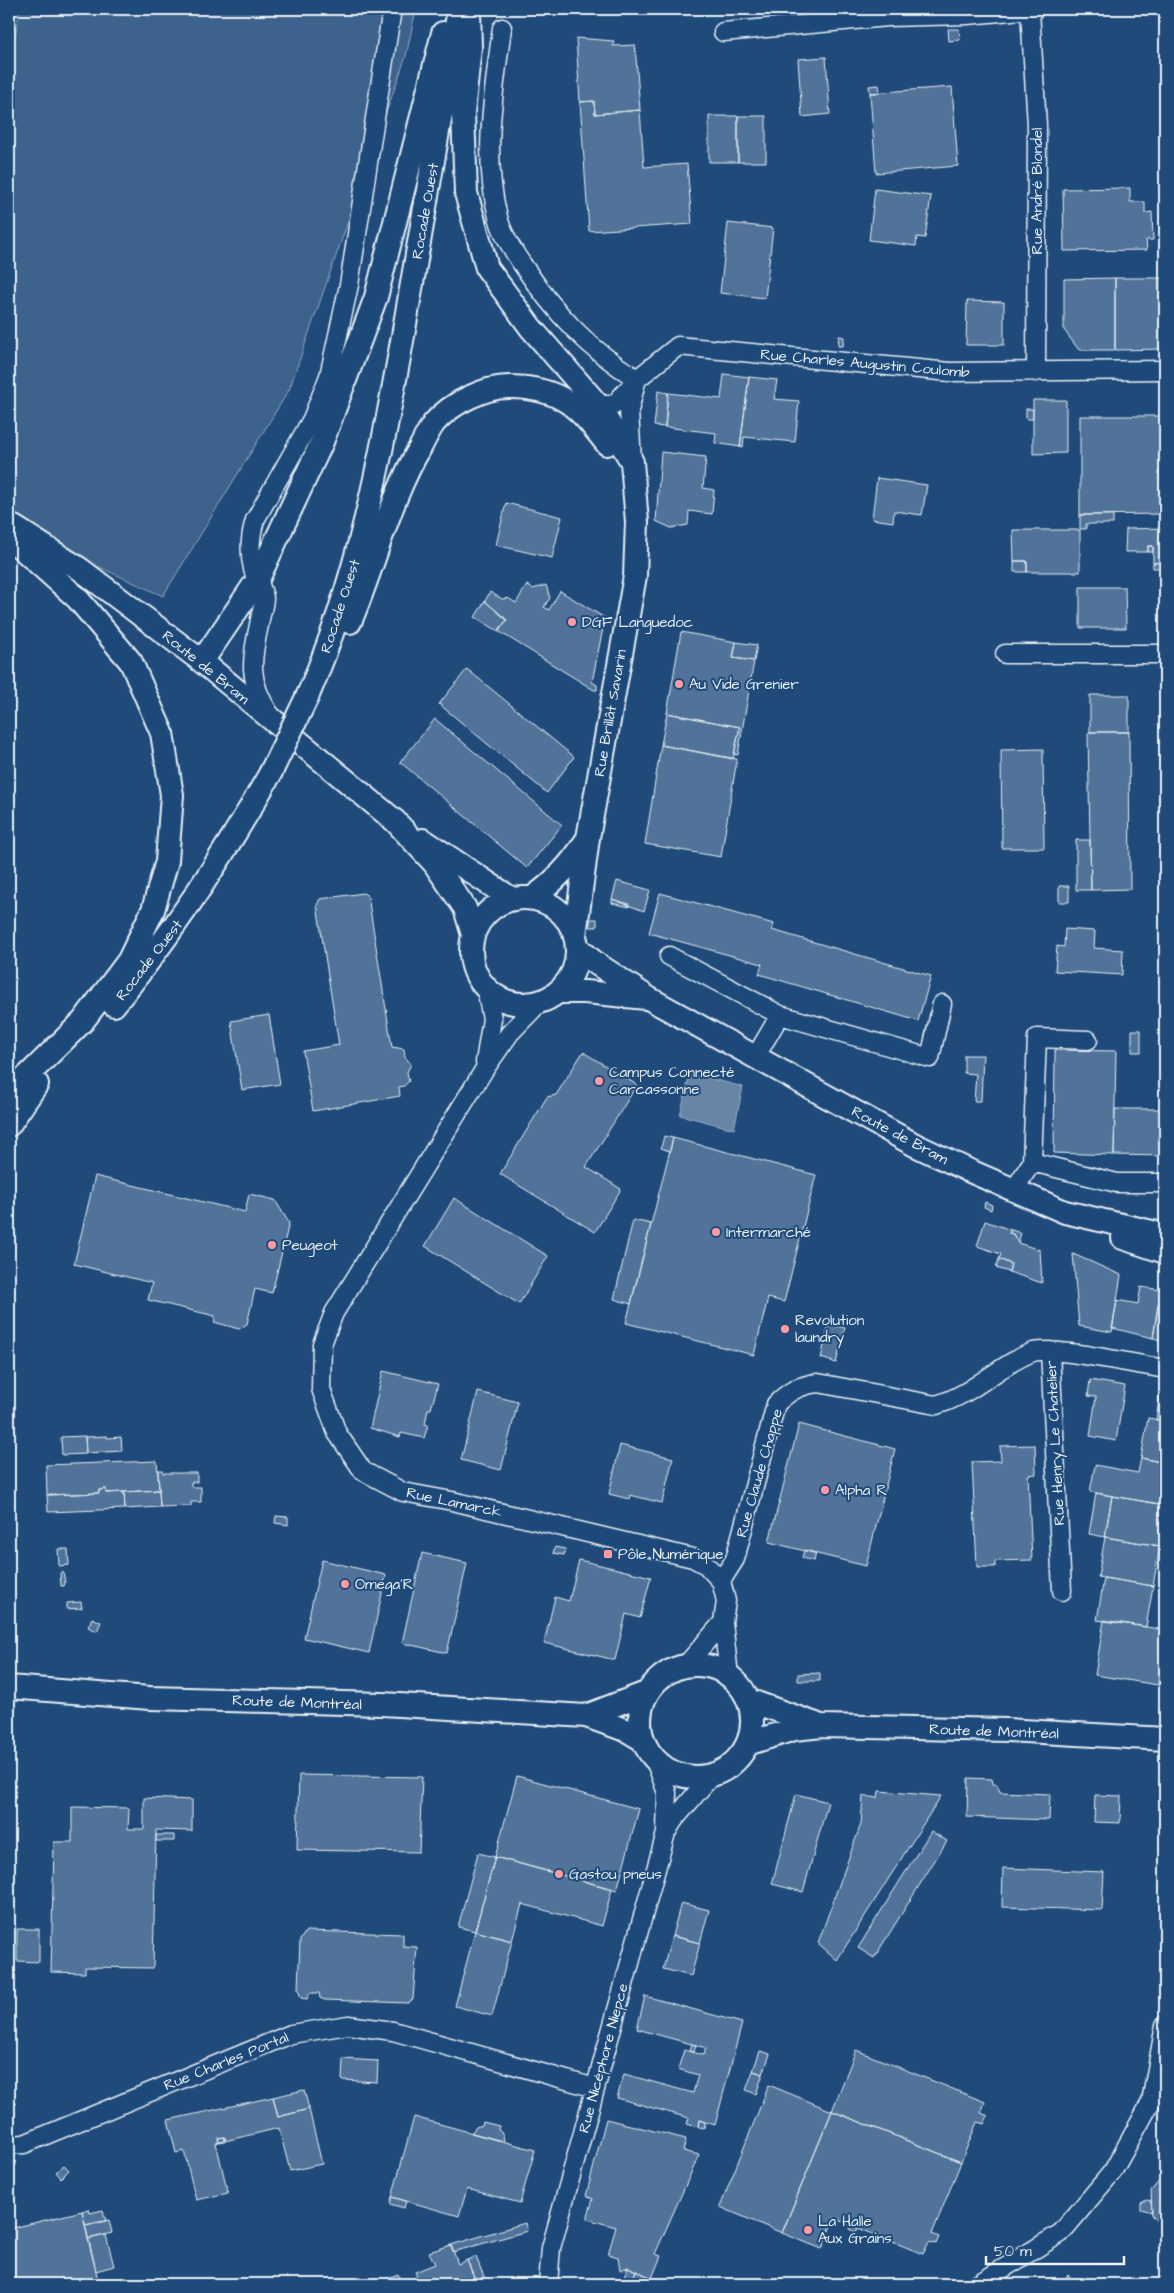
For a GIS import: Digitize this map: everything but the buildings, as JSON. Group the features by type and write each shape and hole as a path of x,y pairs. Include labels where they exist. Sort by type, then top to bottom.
{"main road":[{"path":"200,660 209,652 258,579 322,442 376,297 408,178 436,52 451,9"},
{"name":"Rocade Ouest","path":"9,1109 88,1037 177,925 234,837 270,774 328,648 354,567 378,471 430,188 459,9"},
{"path":"468,9 470,47 463,113 466,193 487,268 531,328 598,405 632,462"},
{"path":"328,648 351,622 406,471 435,422 465,399 497,386 534,387 565,399 586,417 612,449 635,498"},
{"name":"Rue Brillât Savarin","path":"576,941 588,838 635,576 637,522 632,462"},
{"name":"Route de Bram","path":"9,524 80,569 200,660 278,726 349,781 395,821 434,863 465,908 473,935"},
{"path":"9,537 77,598 131,662 162,733 172,796 167,861 153,910 129,960 83,1021 9,1094"},
{"name":"Route de Bram","path":"395,821 522,899"},
{"name":"Rue Brillât Savarin","path":"522,899 549,886 569,867 588,838"},
{"name":"Route de Bram","path":"650,999 585,992 549,997 526,1004 512,1003 498,998 477,977 472,964 470,949 473,935 478,923 487,912 499,904 522,899 546,903 559,911 568,922 576,941 594,962 650,999 915,1145 1066,1212 1164,1239"},
{"path":"549,997 569,979 576,964 576,941"},
{"path":"9,1125 37,1084"},
{"path":"701,1665 716,1668 729,1676 740,1686 748,1700 752,1722 747,1744 738,1757 726,1768 712,1774 697,1777 682,1775 668,1769 656,1760 643,1740 640,1724 641,1708 646,1693 657,1680 670,1671 686,1666 701,1665"},
{"name":"Route de Montréal","path":"9,1687 150,1698 382,1704 586,1716 628,1731 643,1740"},
{"name":"Route de Montréal","path":"586,1716 646,1693"},
{"name":"Route de Montréal","path":"748,1700 822,1726"},
{"name":"Route de Montréal","path":"747,1744 794,1729 822,1726 1007,1730 1160,1737"}],"street":[{"path":"278,726 258,695 253,678 252,657 264,598 258,579 253,571 250,536 256,520 312,419 329,376 349,285 392,9"},
{"path":"723,32 888,13 967,15 1032,10"},
{"name":"Rue André Blondel","path":"1032,10 1038,125 1036,372"},
{"path":"502,28 490,123 492,181 498,219 514,251 546,300 608,361 637,380 629,411 632,462"},
{"name":"Rue Charles Augustin Coulomb","path":"598,405 614,405 637,380 678,346 950,372 1165,370"},
{"path":"1004,654 1165,654"},
{"path":"669,956 780,1014 930,1058 942,1004"},
{"name":"Rue Lamarck","path":"484,1070 492,1019 486,988"},
{"name":"Rue Lamarck","path":"549,997 510,1033 484,1070 334,1313 322,1344 321,1389 337,1433 363,1471 403,1492 452,1501 693,1558 706,1565 721,1581"},
{"path":"756,1056 780,1014"},
{"path":"1014,1190 1032,1162 1038,1038 1088,1040"},
{"path":"1032,1162 1117,1183 1165,1183"},
{"name":"Rue Claude Chappe","path":"721,1581 735,1559 776,1404 785,1395 804,1385 818,1383 936,1405 954,1400 1028,1354 1050,1351"},
{"name":"Rue Henry Le Chatelier","path":"1062,1591 1050,1351 1165,1369"},
{"path":"721,1581 726,1601 723,1622 729,1676"},
{"path":"686,1666 723,1622"},
{"name":"Rue Nicéphore Niepce","path":"548,2284 551,2248 666,1833 667,1793 656,1760"},
{"name":"Rue Nicéphore Niepce","path":"666,1833 673,1821 712,1774"},
{"name":"Rue Charles Portal","path":"9,2145 24,2144 291,2034 348,2025 393,2031 595,2088"},
{"path":"978,2284 1060,2234 1112,2171 1151,2102 1165,2025"}],"shaded area":[{"path":"20,9 416,9 406,56 289,390 163,596 9,526 9,68"},
{"path":"690,1073 743,1087 734,1129 680,1115"}],"place":[{"name":"DGF Languedoc","path":"572,622"},
{"name":"Au Vide Grenier","path":"679,684"},
{"name":"Campus Connecté Carcassonne","path":"599,1081"},
{"name":"Intermarché","path":"716,1232"},
{"name":"Peugeot","path":"272,1245"},
{"name":"Revolution laundry","path":"785,1329"},
{"name":"Alpha R","path":"825,1490"},
{"name":"Pôle Numérique","path":"608,1554"},
{"name":"Omega'R","path":"345,1584"},
{"name":"Gastou pneus","path":"559,1874"},
{"name":"La Halle Aux Grains","path":"808,2230"}]}
